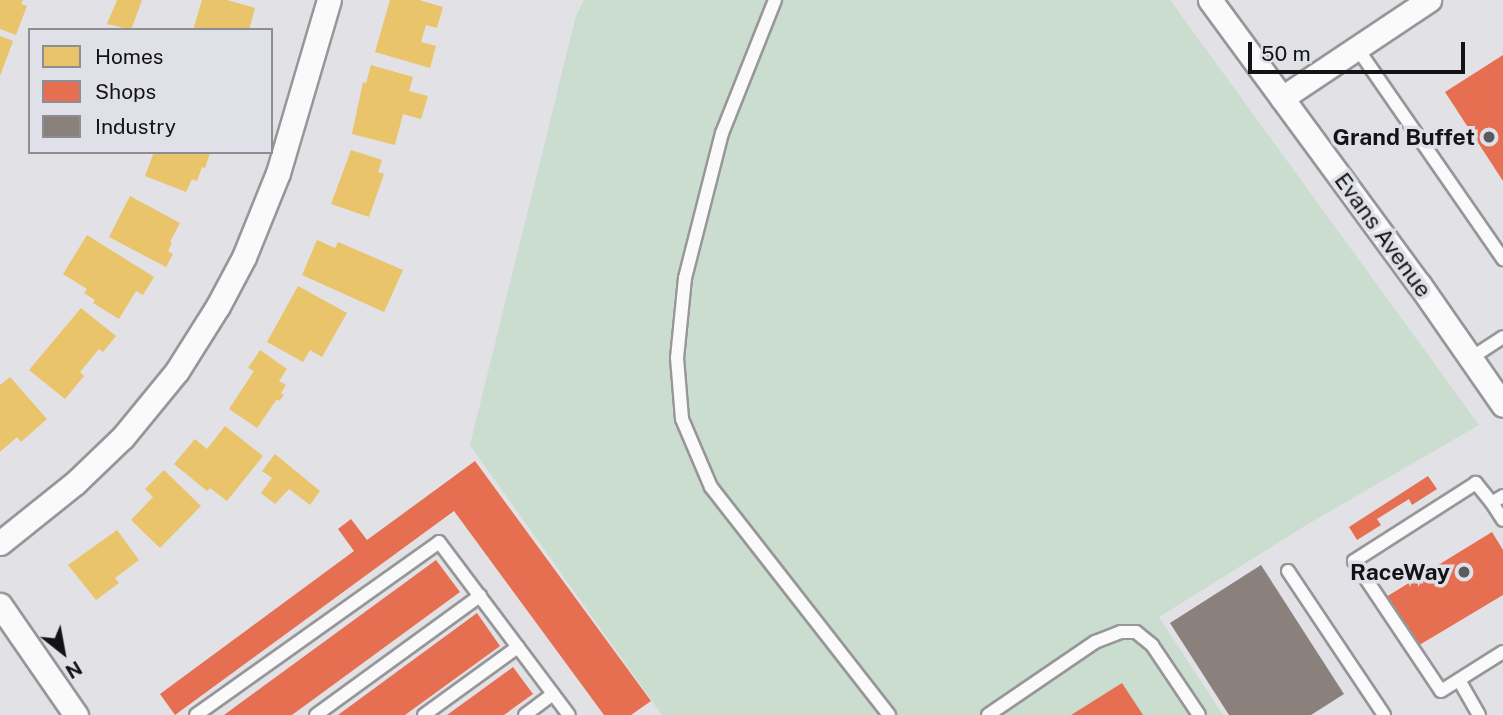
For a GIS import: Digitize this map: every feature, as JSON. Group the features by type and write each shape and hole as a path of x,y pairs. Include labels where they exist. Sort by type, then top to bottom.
{"street":[{"path":"0,542 75,482 123,437 177,371 218,306 244,257 278,173 329,0"},
{"name":"Evans Avenue","path":"1210,0 1503,405"},
{"path":"1282,97 1429,0"},
{"path":"0,605 76,715"}],"lane":[{"path":"775,0 722,133 685,278 677,358 682,419 710,487 889,715"},
{"path":"1357,48 1503,258"},
{"path":"1471,358 1503,337"},
{"path":"1503,520 1498,499 1476,482 1354,561 1441,691 1503,652"},
{"path":"196,715 439,541 569,715"},
{"path":"1288,571 1384,715"},
{"path":"316,715 480,596"},
{"path":"988,715 1095,642 1121,632 1136,632 1152,645 1199,715"},
{"path":"424,715 517,647"},
{"path":"1459,680 1479,715"},
{"path":"525,715 553,694"}],"green space":[{"path":"584,0 1170,0 1479,425 1308,524 1159,617 1223,715 662,715 470,445 576,16"}],"building: Homes":[{"path":"0,0 23,0 21,4 27,6 16,35 0,29"},
{"path":"117,0 142,0 132,28 107,24"},
{"path":"202,0 227,0 255,8 250,28 194,28"},
{"path":"390,0 419,0 443,7 437,28 426,25 421,42 436,46 430,68 375,52"},
{"path":"0,36 13,41 0,76"},
{"path":"371,65 413,77 409,91 428,96 421,119 403,114 395,145 352,134 363,82 366,83"},
{"path":"351,150 382,160 378,172 384,174 369,217 331,204"},
{"path":"153,154 210,154 197,181 192,179 186,192 145,176"},
{"path":"130,196 180,223 170,242 172,243 168,251 173,254 166,267 109,237"},
{"path":"87,235 154,277 143,295 136,291 119,319 93,303 95,300 84,293 87,289 63,274"},
{"path":"317,240 335,248 338,242 403,270 384,312 302,275"},
{"path":"298,286 347,313 322,357 310,350 303,362 267,342"},
{"path":"81,308 116,336 103,352 99,349 80,372 84,376 65,399 29,370"},
{"path":"260,350 287,369 279,381 286,385 281,393 284,395 279,401 277,399 257,428 229,409 254,371 248,368"},
{"path":"10,377 47,419 21,442 17,437 0,452 0,385"},
{"path":"225,426 263,456 227,501 210,488 207,491 174,464 195,439 207,449"},
{"path":"275,454 320,491 310,505 289,489 275,504 261,493 272,478 262,471"},
{"path":"164,470 201,506 160,548 131,520 153,497 145,489"},
{"path":"117,530 139,560 115,578 119,583 96,600 68,565"}],"building: Shops":[{"name":"Grand Buffet","path":"1503,55 1503,181 1445,92"},
{"path":"475,461 651,701 631,715 604,715 454,511 175,715 160,694 354,551 338,529 351,519 367,540"},
{"path":"1428,476 1437,489 1412,505 1409,499 1377,519 1381,525 1357,540 1349,527"},
{"name":"RaceWay","path":"1492,532 1503,550 1503,595 1416,647 1386,597"},
{"path":"436,560 460,592 292,715 224,715"},
{"path":"477,613 500,646 405,715 338,715"},
{"path":"513,667 533,694 504,715 447,715"},
{"path":"1122,683 1143,715 1071,715"}],"building: Industry":[{"path":"1261,565 1344,694 1311,715 1229,715 1170,623"}],"place":[{"name":"Grand Buffet","path":"1489,137"},
{"name":"RaceWay","path":"1464,572"}]}
